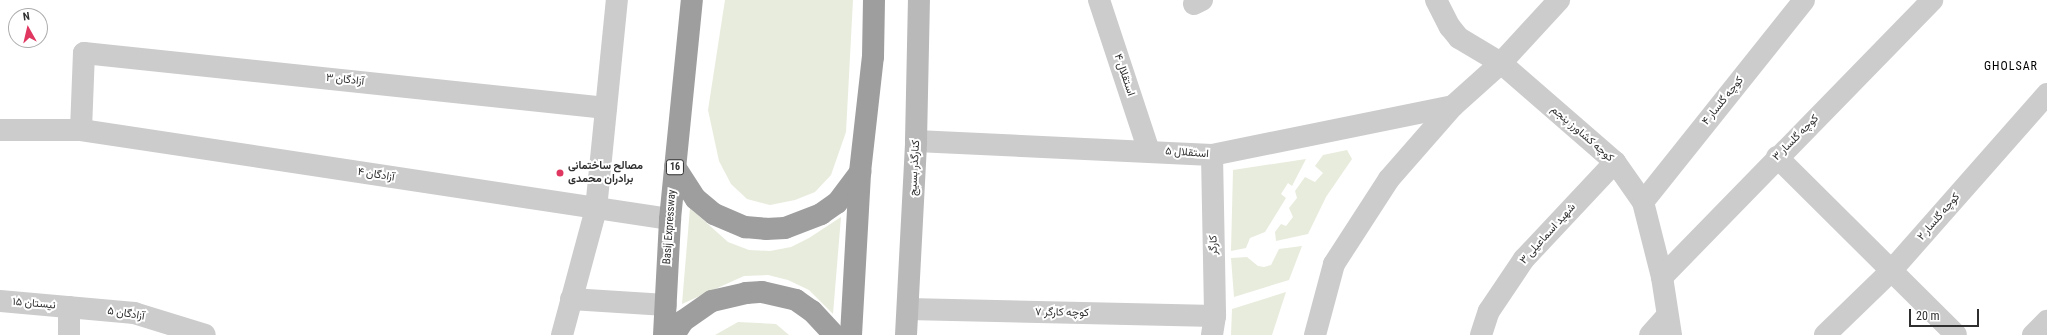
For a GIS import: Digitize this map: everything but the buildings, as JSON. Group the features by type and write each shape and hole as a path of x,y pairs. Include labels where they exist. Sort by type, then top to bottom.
{"highway":[{"name":"Basij Expressway","path":"664,335 674,167 692,0"},
{"path":"851,335 860,172 873,57 874,0"},
{"path":"674,167 696,199 714,214 745,227 766,229 791,226 821,214 837,203 860,172"},
{"path":"674,335 683,321 712,301 746,293 762,292 796,300 812,311 834,335"}],"main road":[{"name":"کنارگذر بسیج","path":"906,335 916,141 919,0"}],"street":[{"path":"562,335 596,209 617,0"},
{"name":"استقلال ۴","path":"1099,0 1149,150"},
{"name":"کوچه کشاورز پنجم","path":"1436,0 1450,27 1459,38 1502,63 1615,162 1643,202 1662,277 1669,325"},
{"path":"1315,335 1334,264 1389,179 1453,106 1502,63 1559,0"},
{"name":"کوچه گلسار ۴","path":"1643,202 1804,0"},
{"name":"کوچه گلسار ۳","path":"1662,277 1777,157 1932,0"},
{"name":"آزادگان ۳","path":"81,130 84,53 606,108"},
{"name":"کوچه گلسار ۲","path":"1825,335 1891,271 2047,94"},
{"name":"استقلال ۵","path":"916,141 1149,150 1212,155 1453,106"},
{"name":"آزادگان ۴","path":"0,130 81,130 670,219"},
{"name":"کارگر","path":"1212,155 1214,326"},
{"path":"1777,157 1956,335"},
{"name":"شهید اسماعیلی ۳","path":"1481,335 1489,311 1524,259 1615,162"},
{"path":"571,299 666,305"},
{"name":"نیستان ۱۵","path":"0,301 69,307"},
{"path":"69,307 69,335"},
{"name":"آزادگان ۵","path":"69,307 134,313 205,335"},
{"name":"کوچه کارگر ۷","path":"908,309 1214,326"},
{"path":"2033,335 2047,321"},
{"path":"1650,335 1669,325"}],"shaded area":[{"path":"725,0 853,0 846,132 831,175 815,192 795,200 770,205 747,199 731,184 719,161 708,110"},
{"path":"1347,150 1352,159 1326,197 1308,234 1276,241 1275,232 1281,224 1286,226 1293,217 1289,208 1297,198 1295,191 1305,177 1315,182 1323,173 1315,166 1323,155"},
{"path":"1306,159 1292,186 1288,183 1281,194 1286,198 1265,232 1250,238 1246,248 1231,251 1233,170"},
{"path":"690,208 728,242 749,250 770,251 791,247 809,238 841,217 833,314 809,290 788,280 768,275 744,276 682,304"},
{"path":"1302,246 1289,280 1234,297 1231,258 1247,257 1258,266 1264,267 1271,265 1279,249"},
{"path":"1286,292 1272,335 1231,335 1232,309"},
{"path":"738,322 776,324 789,335 715,335"}],"place":[{"name":"مصالح ساختمانی برادران محمدی","path":"560,173"}],"district":[{"name":"GHOLSAR","path":"2011,67"}]}
